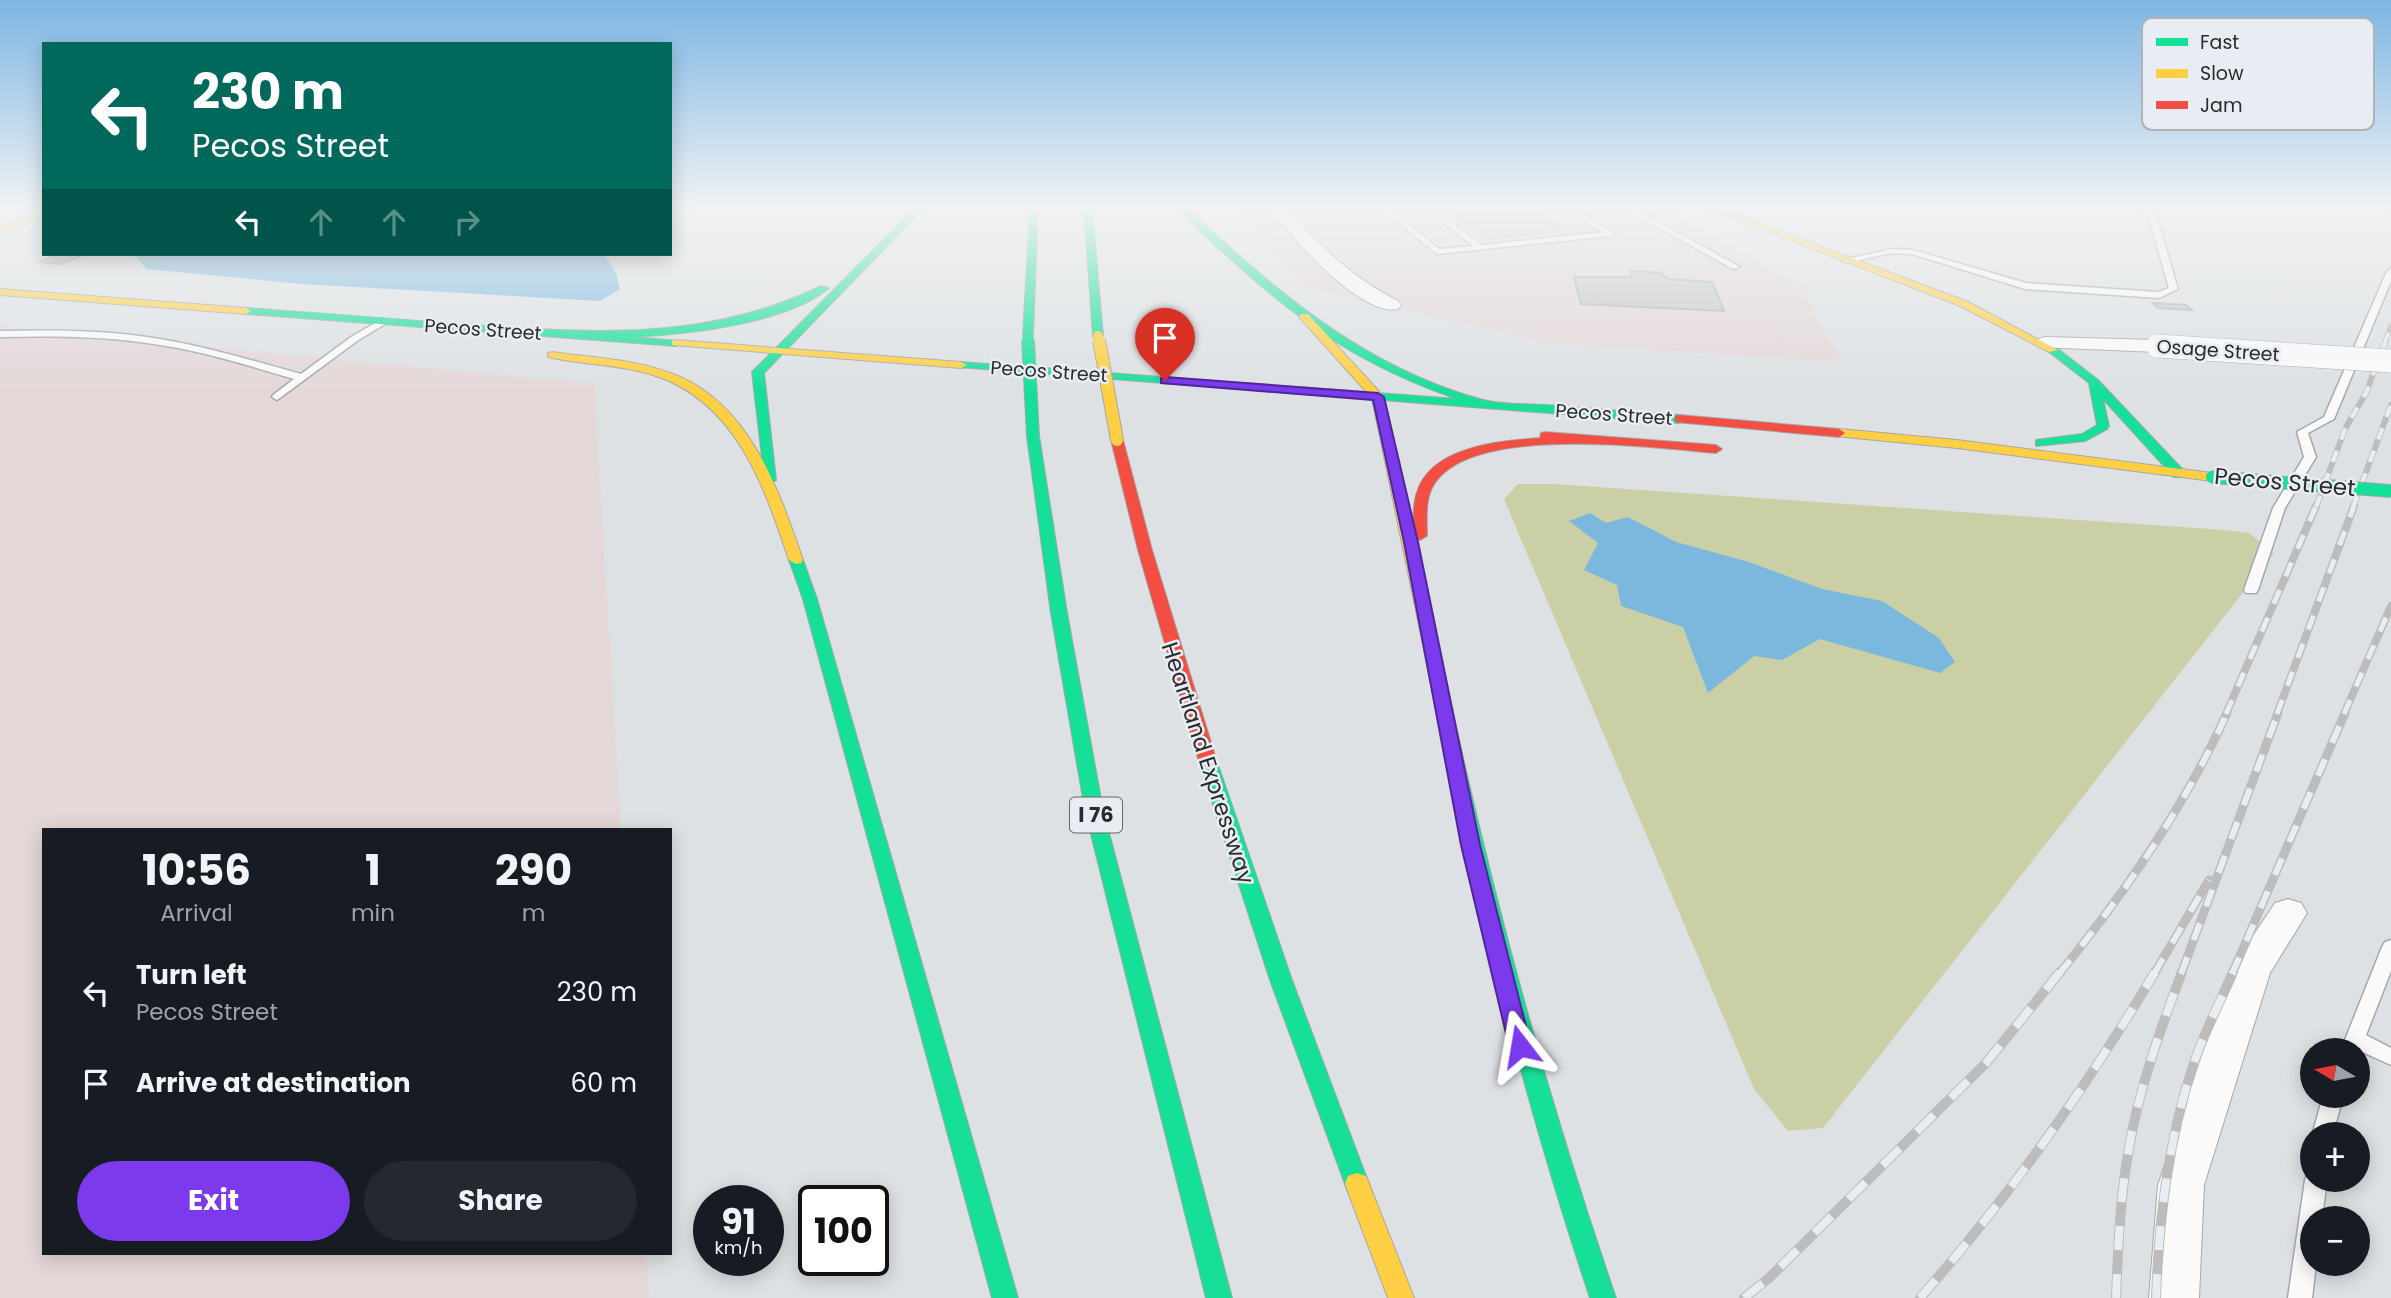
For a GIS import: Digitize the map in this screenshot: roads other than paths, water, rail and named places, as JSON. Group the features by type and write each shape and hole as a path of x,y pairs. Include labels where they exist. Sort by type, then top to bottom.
{"main road":[{"path":"581,336 699,328 765,315 816,294 852,270"},
{"path":"752,372 859,270"},
{"name":"I 76","path":"1031,270 1028,334 1033,436 1059,612 1094,810 1219,1298"},
{"name":"Heartland Expressway","path":"1093,270 1098,336 1117,440 1181,684 1230,839 1327,1109 1401,1298"},
{"path":"1248,270 1304,316 1373,360 1486,405"},
{"path":"1872,270 1964,304 2045,343 2094,382 2179,474"},
{"name":"Pecos Street","path":"0,292 1486,405 1957,444 2179,474 2391,491"},
{"path":"1304,316 1378,397 1393,424 1416,566 1471,845 1520,1046 1580,1238 1603,1298"},
{"path":"95,318 136,321"},
{"path":"327,337 381,341"},
{"name":"Pecos Street","path":"690,367 545,355 650,372 700,391 722,411 771,490"},
{"path":"752,372 786,374"},
{"path":"752,372 771,490 810,599 1006,1298"},
{"path":"1957,444 2052,442 2096,432 2103,426 2104,419 2094,382"},
{"name":"Pecos Street","path":"1019,393 1046,396"},
{"name":"Pecos Street","path":"1087,399 1129,402"},
{"path":"1359,421 1393,424"},
{"name":"Pecos Street","path":"1492,432 1737,451"},
{"path":"1416,566 1425,487 1438,471 1490,448 1584,439"},
{"name":"Pecos Street","path":"2014,469 2179,474"}],"street":[{"path":"1333,270 1351,284 1391,305"},
{"name":"Osage Street","path":"2045,343 2158,346 2391,361"},
{"path":"2174,1298 2182,1185 2251,969 2288,913"}],"lane":[{"path":"1973,270 2025,286 2159,295 2171,293 2174,289 2168,270"},
{"path":"2251,590 2279,508 2310,457 2302,432 2329,419 2391,271"},
{"path":"277,397 354,339 385,321"},
{"path":"0,334 96,334 142,339 221,355 302,378"},
{"path":"2355,1038 2391,947"},
{"path":"2370,1050 2391,1058"},
{"path":"2300,1298 2314,1192"}],"water":[{"path":"152,270 614,270 620,289 600,301 302,284"},
{"path":"1590,513 1606,523 1628,517 1676,542 1749,562 1822,589 1882,601 1939,638 1955,662 1940,673 1820,639 1782,660 1754,656 1708,693 1683,627 1621,606 1617,585 1584,570 1598,543 1569,521"}],"railway":[{"path":"2385,342 2391,326"},
{"path":"2316,507 2345,429 2366,393 2386,340"},
{"path":"2353,507 2391,405"},
{"path":"2226,714 2316,506"},
{"path":"2277,714 2354,506"},
{"path":"2344,714 2391,606"},
{"path":"2059,974 2152,849 2192,782 2227,713"},
{"path":"2181,974 2278,713"},
{"path":"2232,974 2345,713"},
{"path":"2154,974 2209,880"},
{"path":"1744,1298 1769,1278 1986,1063 2060,972"},
{"path":"1920,1298 1985,1221 2045,1141 2102,1058 2155,972"},
{"path":"2116,1298 2121,1204 2133,1126 2151,1058 2182,972"},
{"path":"2156,1298 2162,1210 2177,1123 2197,1054 2233,972"}]}
